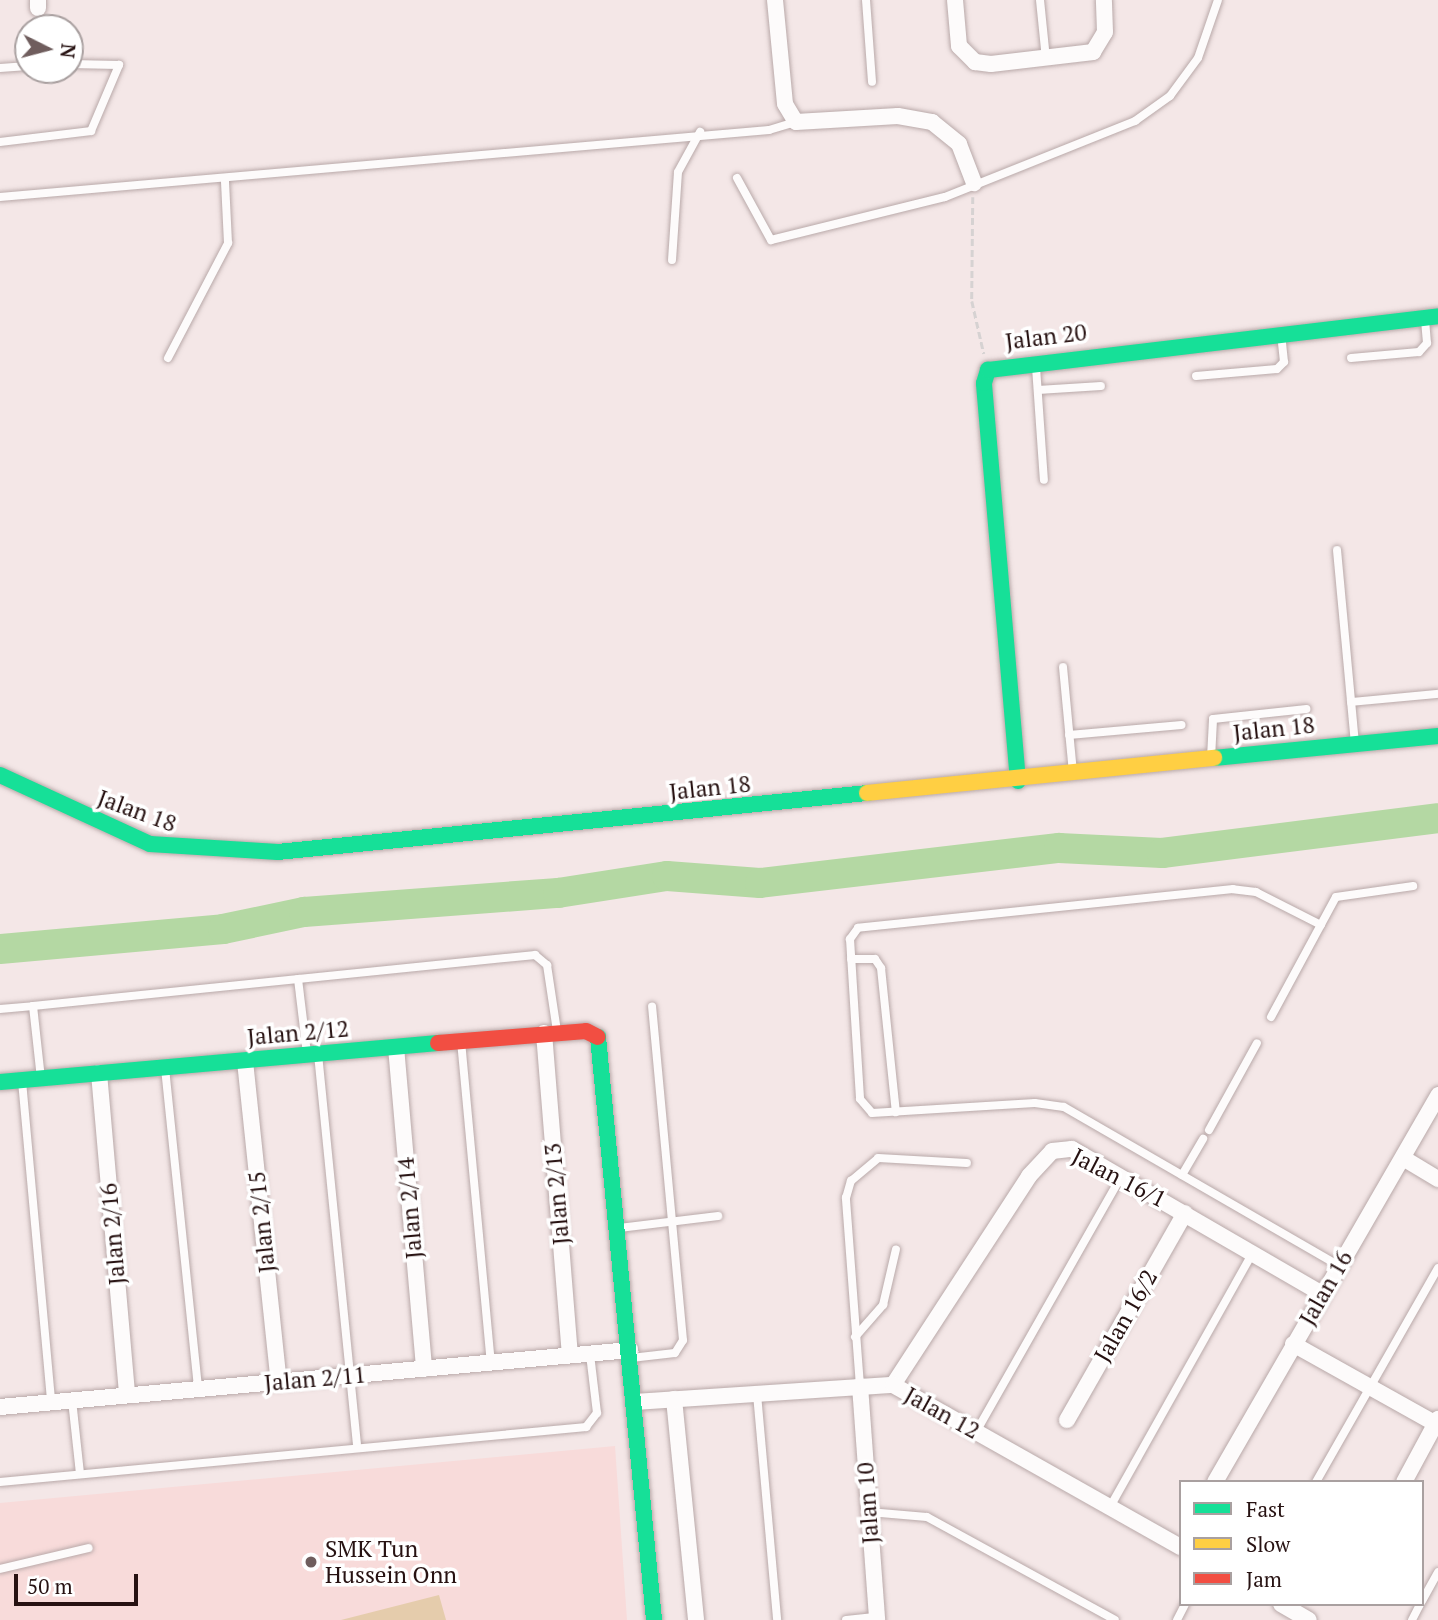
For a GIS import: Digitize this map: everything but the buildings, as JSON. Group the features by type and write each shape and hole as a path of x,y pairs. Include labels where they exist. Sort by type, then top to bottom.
{"street":[{"path":"775,0 785,104 796,122 898,116 932,122 959,144 974,183"},
{"path":"955,0 965,56 991,64 1093,52 1105,32 1104,0"},
{"name":"Jalan 20","path":"1018,781 984,383 989,370 1035,361 1431,317"},
{"name":"Jalan 18","path":"0,775 140,841 212,852 278,852 1018,781 1211,758 1438,736"},
{"name":"Jalan 2/12","path":"0,1082 586,1031 599,1038 619,1228"},
{"name":"Jalan 2/13","path":"551,1033 570,1356"},
{"name":"Jalan 2/14","path":"396,1047 424,1369"},
{"name":"Jalan 2/15","path":"245,1061 279,1382"},
{"name":"Jalan 2/16","path":"99,1073 127,1395"},
{"name":"Jalan 16","path":"1216,1480 1320,1293 1403,1158 1438,1095"},
{"name":"Jalan 16/1","path":"892,1385 1039,1162 1052,1151 1072,1149 1320,1293"},
{"path":"1403,1158 1438,1179"},
{"name":"Jalan 16/2","path":"1067,1420 1185,1213"},
{"path":"619,1228 654,1620"},
{"path":"1293,1344 1437,1423 1405,1480"},
{"name":"Jalan 2/11","path":"0,1407 590,1354 630,1354"},
{"name":"Jalan 12","path":"635,1402 892,1385 1179,1545"},
{"name":"Jalan 10","path":"860,1387 877,1618"},
{"path":"674,1399 696,1620"},
{"path":"1284,1606 1309,1620"}],"lane":[{"path":"866,0 872,82"},
{"path":"1040,0 1046,59"},
{"path":"737,178 761,231 771,240 848,226 974,183 1135,121 1170,96 1198,58 1219,0"},
{"path":"0,142 91,131 119,65 84,64"},
{"path":"0,197 225,181 700,132 769,130 796,122"},
{"path":"672,260 678,172 700,132"},
{"path":"168,358 228,243 225,181"},
{"path":"1351,358 1419,352 1427,344 1431,317"},
{"path":"1196,376 1281,366 1280,332"},
{"path":"1035,361 1044,480"},
{"path":"1038,390 1101,386"},
{"path":"1337,550 1355,743"},
{"path":"1063,667 1074,775"},
{"path":"1352,702 1438,694"},
{"path":"1211,758 1213,719 1306,709"},
{"path":"1069,735 1182,725"},
{"path":"1271,1017 1321,925 1343,893 1413,886"},
{"path":"1321,925 1256,892 1233,888 858,928 850,939 860,1099 872,1113 1050,1103 1338,1265"},
{"path":"0,1009 541,955 551,1033"},
{"path":"851,959 875,959 881,968 896,1112"},
{"path":"298,979 313,1055 357,1444"},
{"path":"33,1006 41,1078"},
{"path":"630,1354 675,1353 683,1340 652,1006"},
{"path":"461,1041 492,1363"},
{"path":"1209,1130 1257,1043"},
{"path":"165,1068 198,1389"},
{"path":"22,1081 51,1402"},
{"path":"1182,1175 1203,1139"},
{"path":"860,1387 846,1198 851,1181 878,1158 967,1163"},
{"path":"976,1432 1121,1177"},
{"path":"619,1228 718,1216"},
{"path":"855,1337 883,1305 896,1249"},
{"path":"1110,1507 1252,1254"},
{"path":"1317,1480 1438,1268"},
{"path":"0,1482 357,1444 586,1427 597,1413 590,1354"},
{"path":"757,1394 777,1620"},
{"path":"72,1400 80,1474"},
{"path":"869,1511 927,1517 1115,1620"},
{"path":"0,1569 89,1548"},
{"path":"1424,1597 1438,1572"},
{"path":"846,1620 877,1618"}],"path":[{"path":"974,183 972,301 989,370"}],"shaded area":[{"name":"SMK Tun Hussein Onn","path":"615,1446 627,1620 0,1620 0,1503"},
{"path":"439,1595 446,1620 341,1620"}],"waterway":[{"path":"0,949 223,929 304,912 558,893 667,876 760,883 1059,848 1162,853 1438,818"}],"traffic: fast":[{"path":"1018,781 984,383 988,370 1438,316"},
{"path":"1214,758 1438,736"},
{"path":"0,775 150,844 278,852 867,793"},
{"path":"598,1037 654,1620"},
{"path":"0,1082 438,1043"}],"traffic: slow":[{"path":"867,793 1214,758"}],"traffic: jam":[{"path":"438,1043 586,1031 598,1037"}],"place":[{"name":"SMK Tun Hussein Onn","path":"311,1562"}]}
